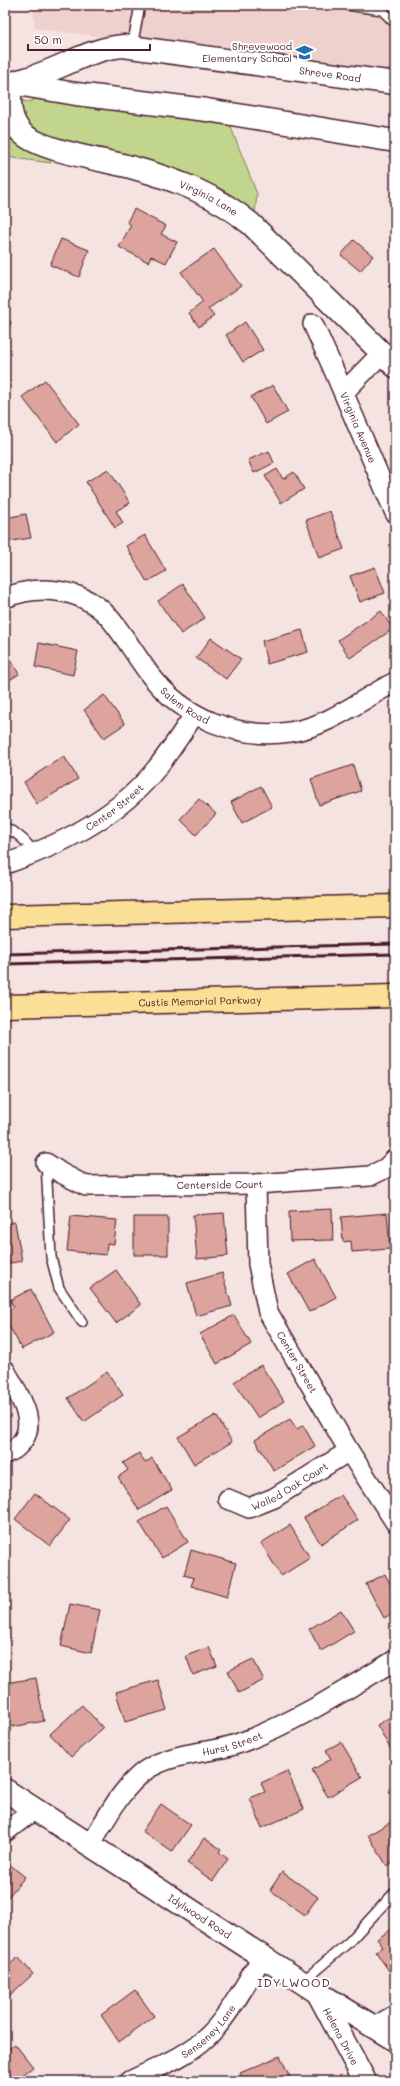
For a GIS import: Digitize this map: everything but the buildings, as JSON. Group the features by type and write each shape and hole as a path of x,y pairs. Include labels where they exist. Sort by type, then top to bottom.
{"highway":[{"path":"5,916 395,906"},
{"name":"Custis Memorial Parkway","path":"5,1006 395,996"}],"main road":[{"name":"Shreve Road","path":"8,82 43,75 106,47 132,47 395,83"},
{"path":"76,94 71,87 70,77 73,66 82,57"},
{"path":"8,82 76,94 207,110 395,139"},
{"name":"Virginia Lane","path":"8,82 10,112 14,122 28,138 45,146 134,168 185,184 207,194 232,209 251,224 388,360"},
{"name":"Idylwood Road","path":"5,1790 310,1987 395,2040"},
{"name":"Helena Drive","path":"310,1987 365,2081"}],"street":[{"path":"313,324 344,392"},
{"name":"Virginia Avenue","path":"388,360 344,392 395,513"},
{"name":"Salem Road","path":"5,598 20,593 37,590 55,590 85,599 100,608 112,620 151,676 173,698 195,714 223,727 239,731 263,734 290,732 311,727 337,717 395,682"},
{"name":"Center Street","path":"5,864 34,854 79,832 118,806 138,789 157,769 195,714"},
{"name":"Centerside Court","path":"46,1163 86,1186 256,1184 370,1176 386,1168 395,1159"},
{"name":"Center Street","path":"256,1184 258,1264 268,1312 349,1452 395,1522"},
{"path":"5,1370 27,1411 28,1430 18,1447 5,1454"},
{"name":"Walled Oak Court","path":"228,1499 249,1508 274,1498 349,1452"},
{"name":"Hurst Street","path":"90,1845 123,1791 148,1769 166,1760 235,1745 271,1730 313,1710 395,1660"},
{"path":"5,1832 35,1809"},
{"name":"Senseney Lane","path":"130,2081 170,2061 199,2044 208,2036 221,2021 263,1956"},
{"path":"374,2027 395,2015"}],"lane":[{"path":"132,47 140,5"},
{"path":"347,5 382,10 395,23"},
{"path":"5,830 8,829 19,834 30,845 34,854"},
{"path":"46,1163 51,1257 59,1288 82,1322"},
{"path":"310,1987 395,1892"}],"shaded area":[{"name":"Shrevewood Elementary School","path":"33,5 395,5 395,77 35,28"}],"green space":[{"path":"5,98 29,102 37,98 230,125 257,194 255,213 195,178 43,135 51,163 5,157"}],"railway":[{"path":"5,954 395,944"},
{"path":"5,964 395,954"}],"place":[{"name":"Shrevewood Elementary School","path":"305,52"}],"district":[{"name":"IDYLWOOD","path":"294,1983"}]}
